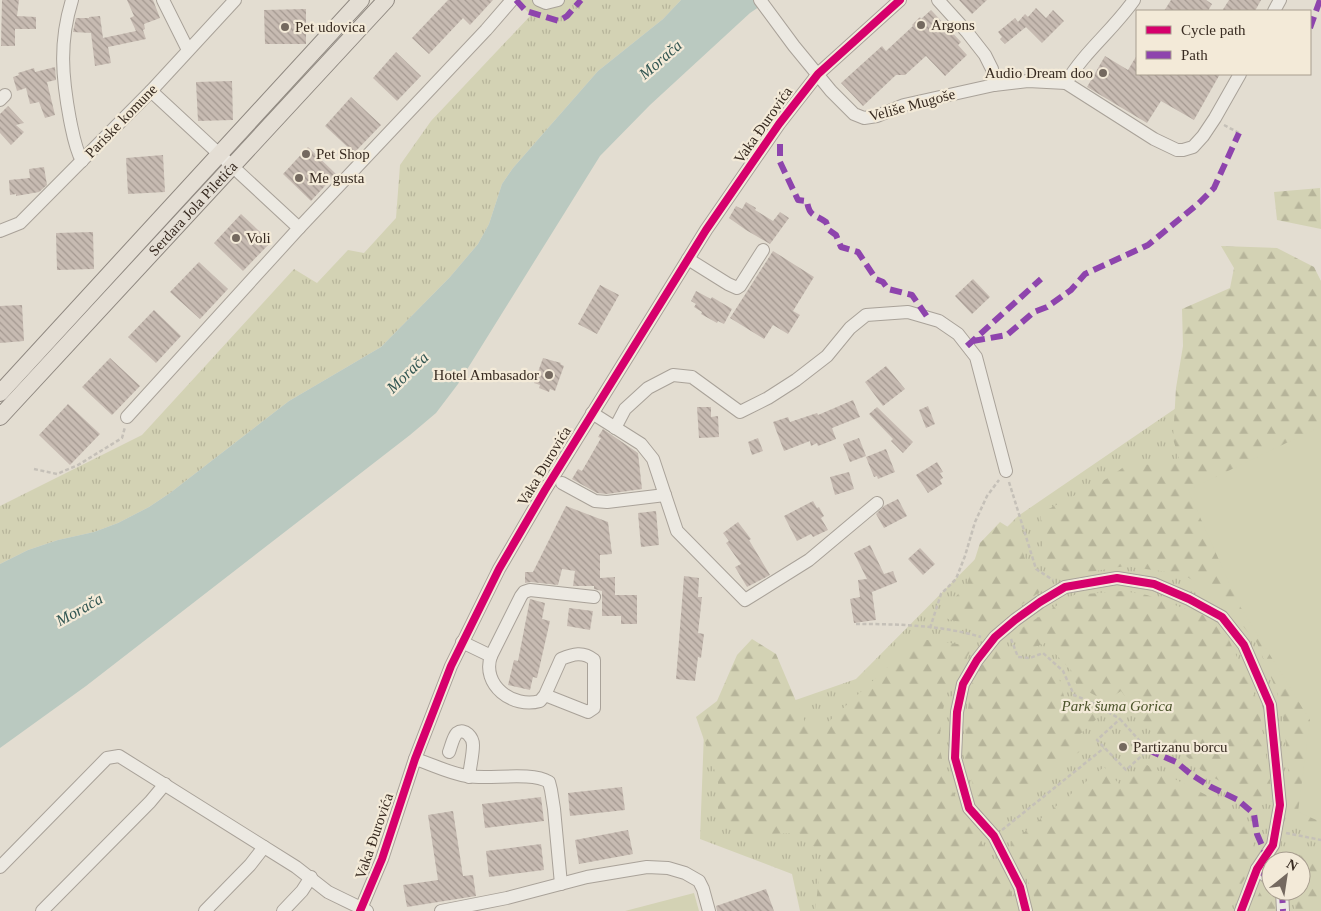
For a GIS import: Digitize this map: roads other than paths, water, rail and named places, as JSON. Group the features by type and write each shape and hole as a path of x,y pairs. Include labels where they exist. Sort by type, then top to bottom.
{"main road":[{"name":"Serdara Jola Piletića","path":"0,392 361,0"},
{"name":"Serdara Jola Piletića","path":"0,417 386,0"}],"street":[{"path":"72,0 64,34 64,85 73,136 82,160"},
{"path":"163,0 188,50"},
{"name":"Pariske komune","path":"0,231 20,223 151,91 235,0"},
{"path":"127,418 299,228 512,0"},
{"path":"539,0 546,3 558,0"},
{"name":"Veliše Mugoše","path":"760,0 830,91 854,114 864,118 870,118 904,105 994,85 1023,81 1066,83"},
{"name":"Vaka Đurovića","path":"363,910 415,759 447,675 499,569 592,413 711,222 779,124 818,74 900,0"},
{"path":"938,0 985,55 992,69 994,85"},
{"path":"1134,0 1123,16 1079,63 1066,83 1154,139 1177,150 1183,150 1193,147 1203,136 1239,75"},
{"path":"151,91 299,228"},
{"path":"688,259 737,288 763,250"},
{"path":"615,428 625,409 648,388 674,375 692,377 740,412 768,398 796,380 827,356 850,328 866,315 908,312 939,321 958,334 976,357 1006,471"},
{"path":"592,413 641,444 653,460 677,531 745,600 809,560 878,504"},
{"path":"562,483 595,500 607,502 665,495"},
{"path":"1026,911 1020,887 994,836 969,808 955,758 957,712 963,684 977,660 992,641 1006,627 1040,602 1065,587 1117,578 1154,584 1189,599 1222,617 1244,645 1270,705 1280,805 1277,830 1273,845 1256,869 1241,911"},
{"path":"546,695 588,712 592,711 594,708 594,660 590,656 577,653 562,660 546,695 540,701 525,703 509,697 494,686 491,680 489,665 491,656 524,592 530,590 594,597"},
{"path":"462,642 491,656"},
{"path":"449,752 456,734 465,732 471,736 473,744 469,777"},
{"path":"0,867 110,756 120,756 310,877 328,892 363,910"},
{"path":"415,759 451,773 469,777 538,778 549,782 553,799 561,884"},
{"path":"42,911 150,802 165,784"},
{"path":"205,911 250,866 264,847"},
{"path":"441,911 507,898 587,877 647,867 668,868 685,873 699,881 709,911"},
{"path":"1256,869 1261,873"},
{"path":"283,911 302,891 310,877"}],"water":[{"name":"Morača","path":"681,0 769,0 750,13 650,105 600,156 458,384 436,413 86,686 0,748 0,564 28,550 58,540 94,532 118,523 149,507 170,493 289,401 381,347 450,277 478,244 489,224 502,184 513,168 598,71 663,19"}],"place":[{"name":"Argons","path":"921,25"},
{"name":"Pet udovica","path":"285,27"},
{"name":"Audio Dream doo","path":"1103,73"},
{"name":"Pet Shop","path":"306,154"},
{"name":"Me gusta","path":"299,178"},
{"name":"Voli","path":"236,238"},
{"name":"Hotel Ambasador","path":"549,375"},
{"name":"Partizanu borcu","path":"1123,747"}],"park label":[{"name":"Park šuma Gorica","path":"1117,706"}]}
